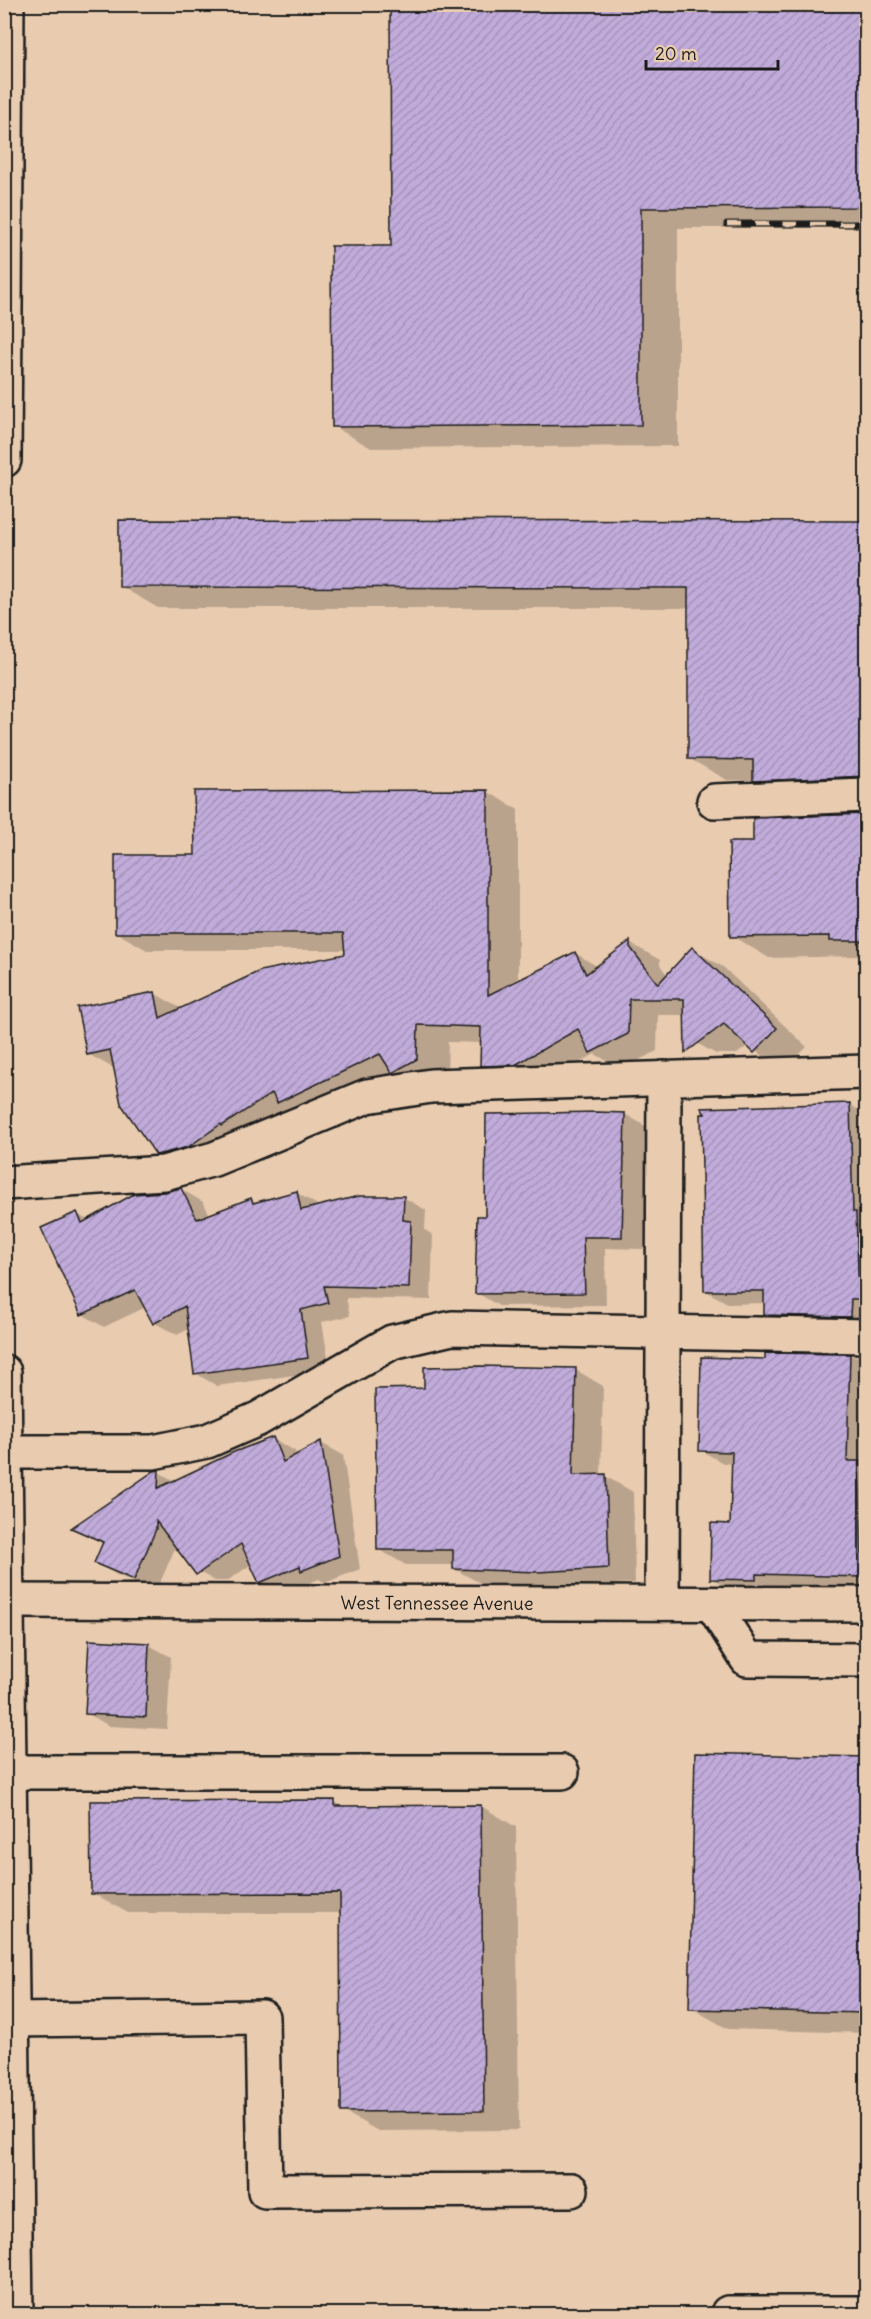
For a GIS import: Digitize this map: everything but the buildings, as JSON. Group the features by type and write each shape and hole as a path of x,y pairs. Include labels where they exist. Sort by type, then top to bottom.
{"street":[{"path":"4,460 7,4"},
{"path":"714,801 867,795"},
{"path":"4,1183 164,1173 214,1159 367,1096 431,1086 867,1072"},
{"path":"662,1603 664,1078"},
{"path":"6,1452 153,1452 207,1441 258,1419 392,1342 452,1328 867,1336"},
{"path":"4,1372 16,2314"},
{"name":"West Tennessee Avenue","path":"7,1602 867,1604"},
{"path":"712,1604 747,1659 867,1660"},
{"path":"9,1772 562,1772"},
{"path":"11,2020 262,2017 265,2191 571,2190"},
{"path":"728,2313 867,2313"}],"railway":[{"path":"727,224 866,224"}]}
